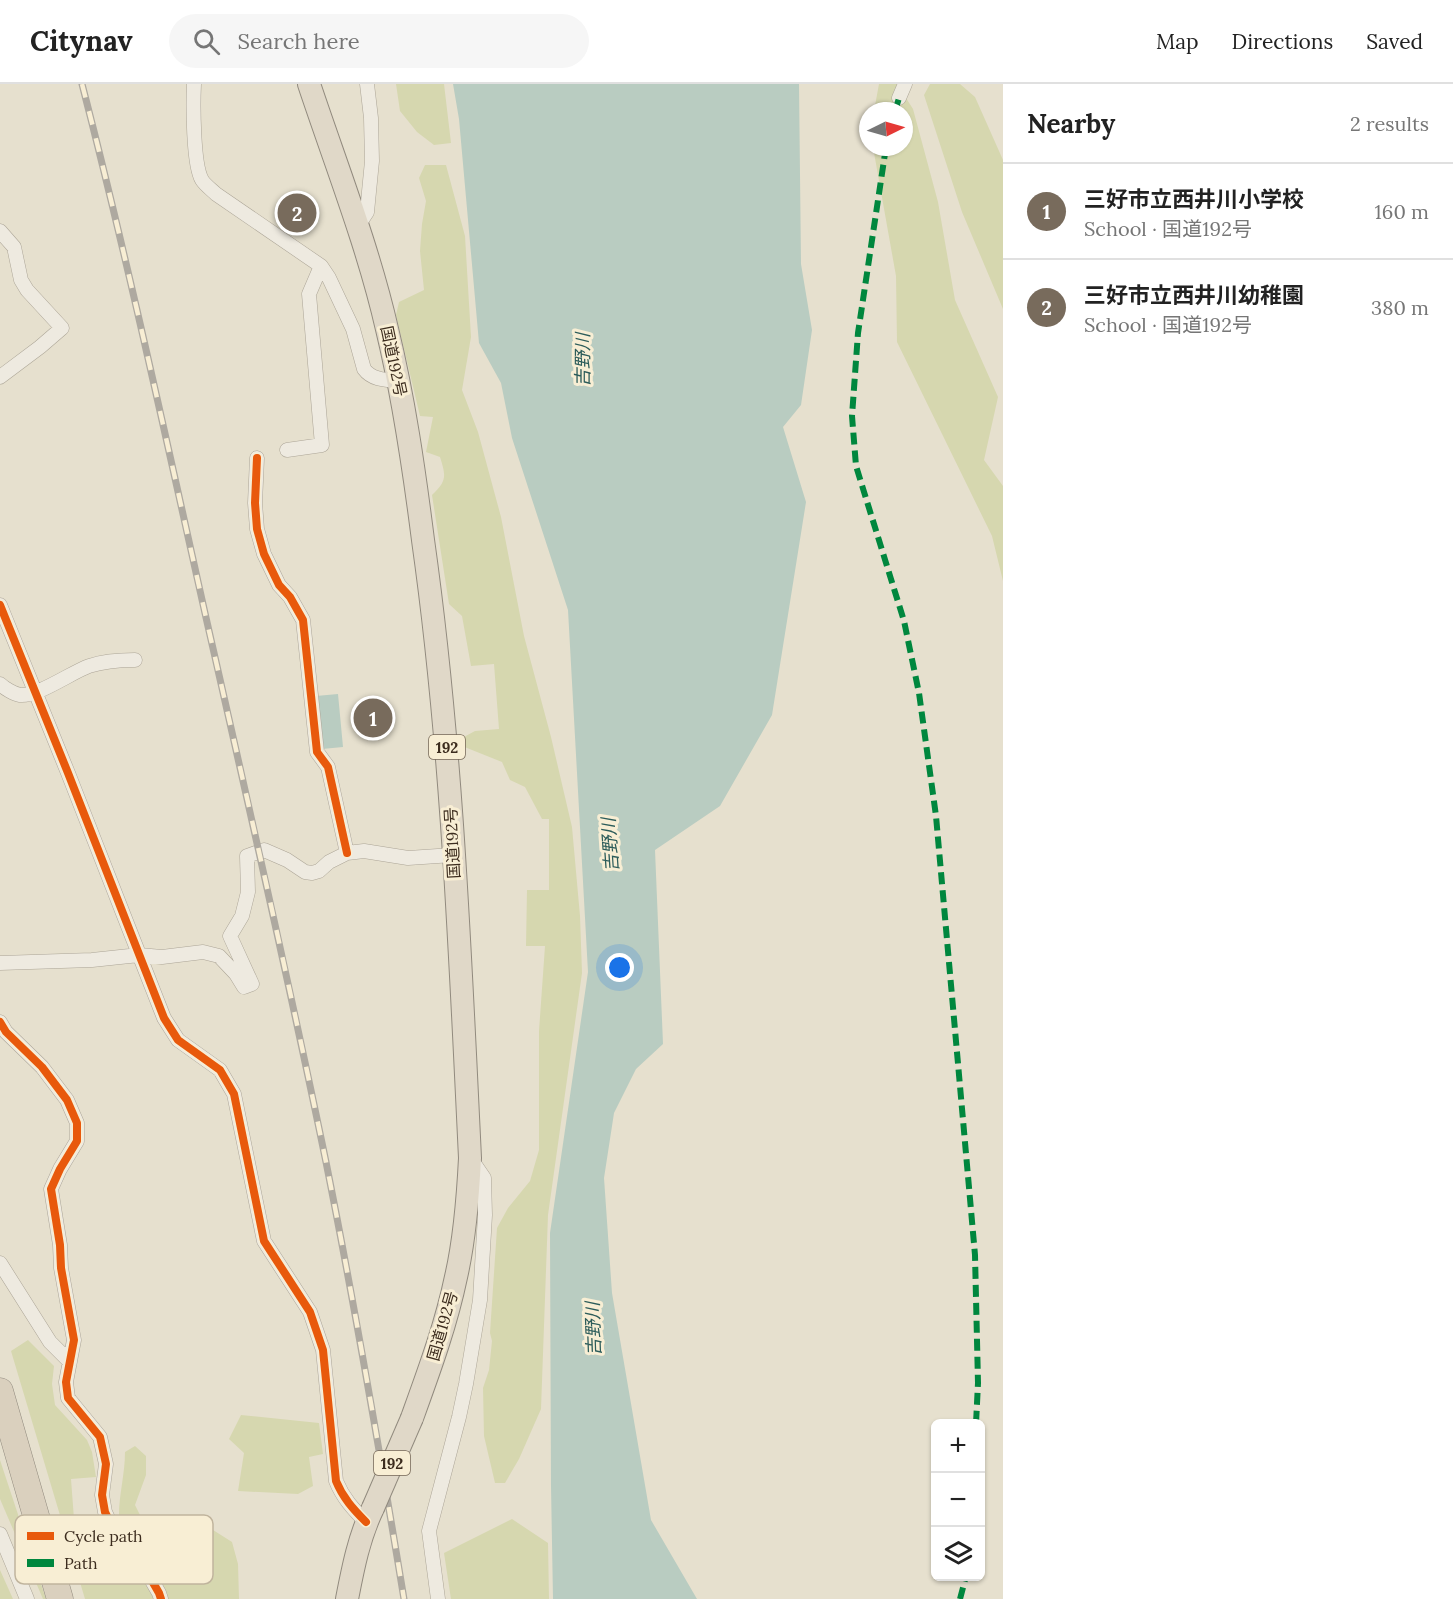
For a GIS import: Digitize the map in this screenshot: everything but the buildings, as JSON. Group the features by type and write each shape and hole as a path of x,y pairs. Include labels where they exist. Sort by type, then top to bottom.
{"highway":[{"name":"国道192号","path":"309,84 374,278 388,330 409,436 430,591 447,743 470,1158 468,1199 456,1276 434,1356 412,1418 370,1515 354,1563 347,1599"},
{"path":"0,1391 35,1515"},
{"path":"0,1420 33,1515"},
{"path":"55,1584 60,1599"}],"street":[{"path":"194,84 193,106 197,160 202,180 216,194 321,266 353,329 364,369 368,375 398,381"},
{"path":"357,227 367,212 372,161 367,84"},
{"path":"899,98 904,84"},
{"path":"0,231 14,247 21,280 27,290 62,328 0,377"},
{"path":"287,450 322,445 309,294 321,266"},
{"path":"257,458 255,503 257,529 264,554 279,585 290,597 303,620 317,752 328,767 347,853"},
{"path":"0,605 164,1018 178,1040 220,1070 234,1094 264,1241 310,1311 323,1350 336,1480 347,1502 370,1515"},
{"path":"0,684 20,695 36,692 89,666 109,661 135,660"},
{"path":"0,963 92,960 139,955 162,957 203,952 219,956 244,987 252,984 230,936 242,916 248,892 247,856 264,850 287,860 305,872 312,873 347,853 364,851 408,858 453,855"},
{"path":"0,1022 6,1032 42,1067 67,1100 77,1123 77,1141 60,1169 51,1190 60,1245 61,1268 74,1340 66,1382 68,1398 100,1437 106,1464 102,1495 106,1515"},
{"path":"438,1599 429,1531 459,1416 480,1300 484,1178 470,1158"},
{"path":"0,1263 50,1342 70,1362"},
{"path":"0,1534 15,1570"},
{"path":"21,1584 27,1599"},
{"path":"154,1584 161,1599"}],"green space":[{"path":"396,84 444,84 451,143 434,145 417,132 400,111"},
{"path":"879,84 897,84 909,102 876,102"},
{"path":"930,84 960,84 975,97 1003,160 1003,309 962,212 924,95"},
{"path":"913,109 938,202 955,300 998,397 984,460 1003,486 1003,581 992,536 897,342 896,276 875,156 913,156"},
{"path":"425,165 446,165 465,236 471,337 462,390 478,432 501,517 524,636 572,827 580,916 582,973 548,1215 541,1409 519,1459 505,1483 495,1483 484,1436 483,1388 489,1370 492,1341 490,1333 497,1228 508,1208 530,1181 539,1150 539,1031 545,946 526,946 527,890 549,890 549,819 542,819 525,787 510,780 502,762 462,746 462,738 475,731 499,729 494,664 471,666 462,616 449,604 432,495 443,482 443,469 440,457 426,452 433,417 420,416 396,315 399,302 424,290 420,251 426,201 419,178"},
{"path":"28,1340 54,1366 52,1384 55,1405 87,1440 92,1452 96,1477 71,1479 74,1515 60,1515 11,1351"},
{"path":"241,1415 319,1423 323,1454 309,1457 313,1486 298,1494 238,1491 244,1453 229,1439"},
{"path":"135,1446 146,1456 146,1475 135,1505 140,1515 119,1515 125,1452"},
{"path":"0,1460 18,1515 15,1515 15,1534 0,1499"},
{"path":"512,1519 548,1543 549,1599 451,1599 444,1553"},
{"path":"213,1530 232,1542 238,1564 239,1599 85,1599 81,1584 213,1584"},
{"path":"0,1570 13,1599 0,1599"},
{"path":"37,1584 41,1584 46,1599 43,1599"}],"water":[{"name":"吉野川","path":"453,84 799,84 801,264 812,330 801,405 783,427 806,502 772,715 720,806 655,850 663,1044 636,1069 614,1113 604,1178 612,1293 651,1520 697,1599 553,1599 550,1233 588,972 568,610 512,438 501,383 479,343 459,119"},
{"path":"338,694 343,747 322,749 316,696"}],"railway":[{"path":"82,84 147,353 312,1094 357,1325 404,1599"}],"marked path":[{"path":"898,102 899,98"},
{"path":"885,156 858,333 852,416 856,466 904,621 919,693 936,816 975,1255 978,1383 976,1419"},
{"path":"960,1599 965,1581"}],"cycle path":[{"path":"257,458 255,503 257,529 264,554 279,585 290,597 303,620 317,752 328,767 347,853"},
{"path":"0,605 164,1018 178,1040 220,1070 234,1094 264,1241 310,1312 323,1350 336,1481 349,1503 366,1522"},
{"path":"0,1022 6,1032 42,1067 67,1100 77,1123 77,1141 51,1189 60,1245 61,1268 74,1340 66,1382 68,1398 100,1437 106,1464 102,1495 106,1515"},
{"path":"154,1584 161,1599"}],"place":[{"name":"三好市立西井川幼稚園","path":"297,213"},
{"name":"三好市立西井川小学校","path":"373,718"}]}
